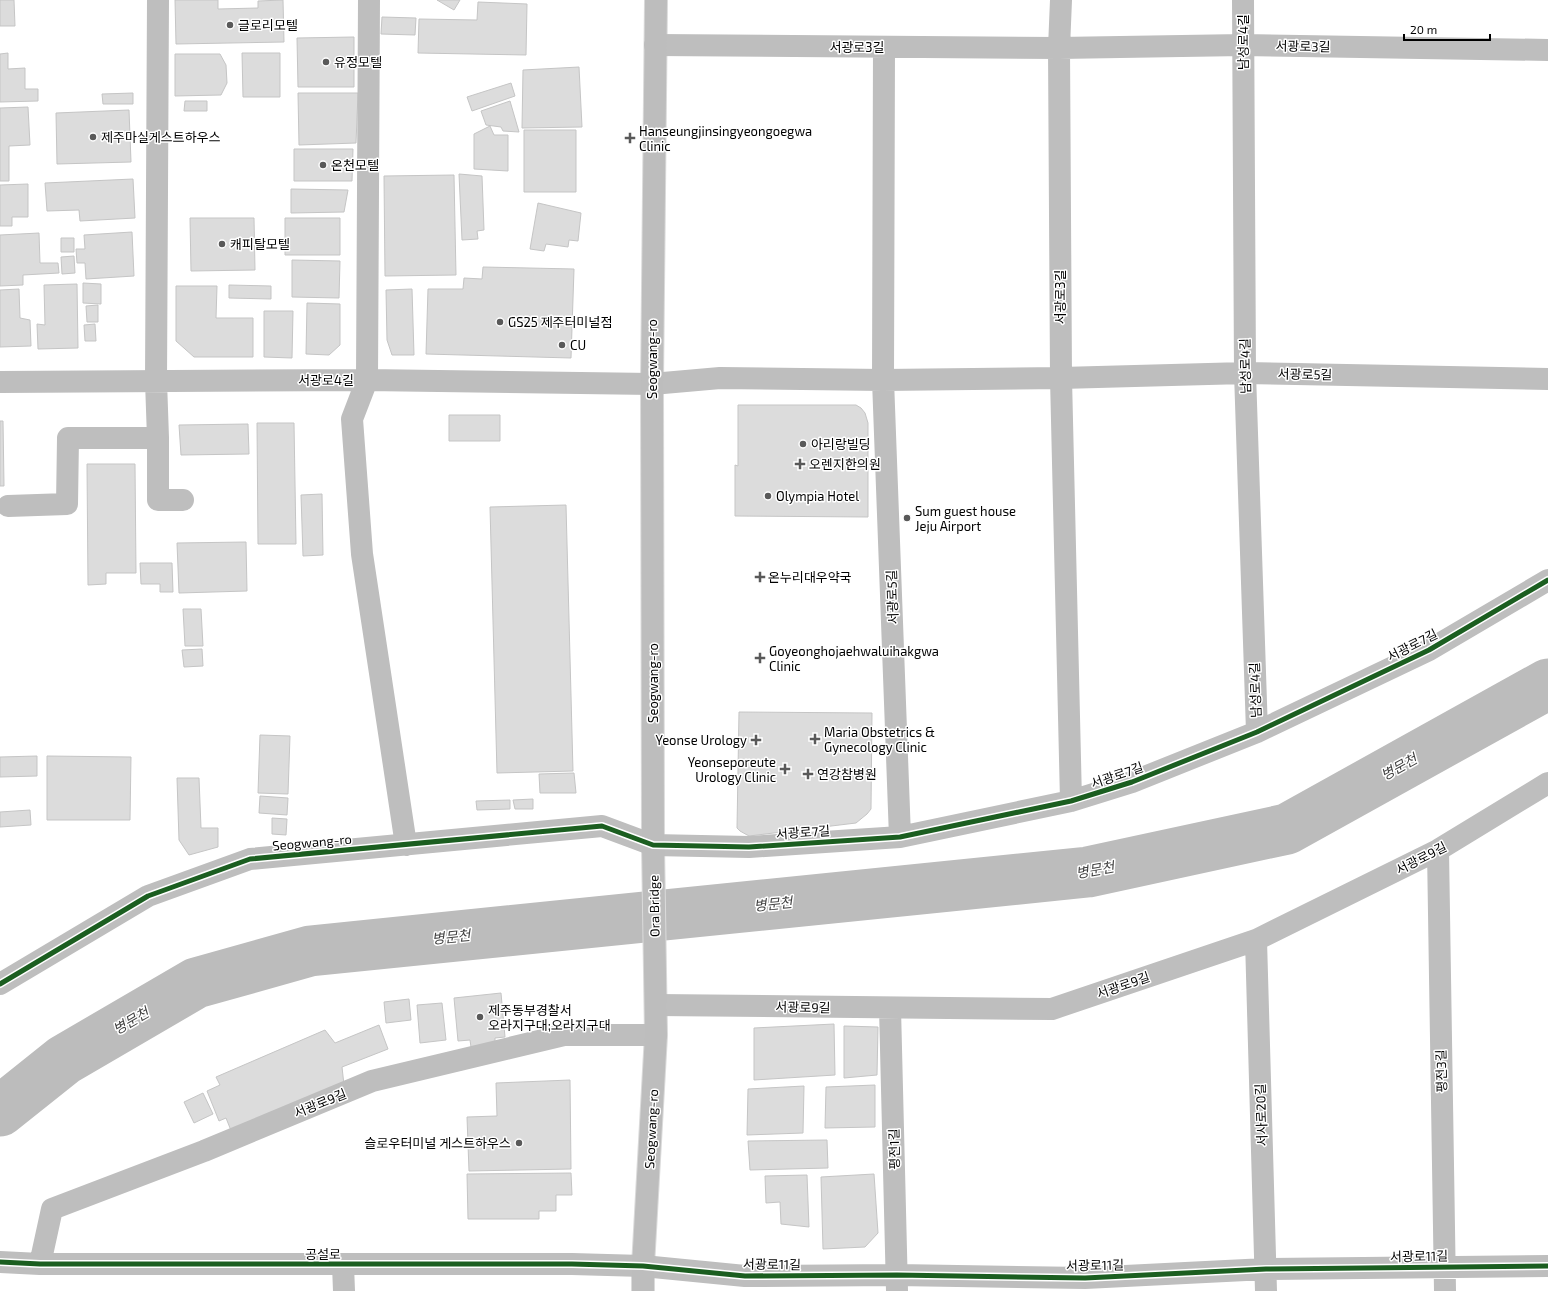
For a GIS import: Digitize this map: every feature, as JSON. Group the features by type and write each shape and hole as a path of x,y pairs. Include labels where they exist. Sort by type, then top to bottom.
{"main road":[{"name":"Seogwang-ro","path":"653,845 652,384 654,45 656,0"},
{"name":"Ora Bridge","path":"653,845 655,966"},
{"name":"Seogwang-ro","path":"643,1291 643,1266 656,1035 655,966"}],"street":[{"path":"158,0 156,381 158,500 183,500"},
{"path":"369,0 367,380 352,419 362,554 406,845"},
{"path":"1058,48 1061,0"},
{"name":"남성로4길","path":"1243,0 1245,372 1257,732"},
{"name":"서광로3길","path":"654,45 1058,48 1243,45 1548,50"},
{"path":"883,380 884,47"},
{"name":"서광로3길","path":"1058,48 1061,378"},
{"name":"서광로5길","path":"652,384 720,378 883,380 1061,378 1245,372 1548,379"},
{"path":"1061,378 1071,801"},
{"name":"서광로4길","path":"0,382 367,380 652,384"},
{"name":"서광로5길","path":"883,380 900,837"},
{"path":"8,506 67,504 68,438 158,438"},
{"name":"서광로7길","path":"653,845 749,847 900,837 1071,801 1132,782 1257,732 1429,650 1548,580"},
{"name":"서광로9길","path":"656,1005 1052,1009 1256,940 1438,850 1548,783"},
{"name":"Seogwang-ro","path":"0,984 148,896 250,859 602,826 653,845"},
{"name":"평전3길","path":"1438,850 1445,1291"},
{"name":"서사로20길","path":"1256,940 1266,1291"},
{"name":"평전1길","path":"890,1008 897,1283"},
{"name":"서광로9길","path":"40,1264 52,1209 204,1151 372,1081 564,1035 656,1035"},
{"name":"공설로","path":"1,1262 40,1264 572,1264 643,1266"},
{"path":"343,1265 344,1291"},
{"name":"서광로11길","path":"643,1266 745,1276 897,1283 1085,1284 1266,1269 1548,1266"}],"building":[{"path":"0,0 14,0 15,26 0,26"},
{"name":"글로리모텔","path":"175,0 218,0 218,9 258,8 258,1 283,0 284,42 176,44"},
{"path":"437,0 460,0 454,10"},
{"path":"478,2 527,4 526,55 418,53 419,19 477,20"},
{"path":"382,17 416,18 415,35 381,34"},
{"name":"유정모텔","path":"354,37 354,87 298,87 297,38"},
{"path":"8,53 8,69 25,68 25,89 38,89 38,101 0,102 0,54"},
{"path":"242,53 280,53 280,97 243,97"},
{"path":"175,54 220,54 226,65 227,83 221,95 175,96"},
{"path":"579,67 582,127 522,128 523,70"},
{"path":"511,83 515,96 472,111 467,97"},
{"path":"133,93 133,104 103,104 102,94"},
{"path":"298,93 358,93 356,143 299,145"},
{"path":"185,101 207,101 207,111 184,111"},
{"path":"510,101 519,132 503,131 501,127 486,125 481,111"},
{"path":"28,107 30,145 9,146 9,181 0,181 0,108"},
{"name":"제주마실게스트하우스","path":"129,110 131,162 57,164 56,113"},
{"path":"490,126 494,135 508,135 508,171 474,169 474,134"},
{"path":"524,130 576,130 576,192 524,192"},
{"name":"온천모텔","path":"294,149 353,149 352,181 294,181"},
{"path":"459,174 482,176 484,230 477,231 478,239 462,240"},
{"path":"454,175 456,275 385,276 384,176"},
{"path":"133,179 135,218 80,221 79,210 47,211 45,183"},
{"path":"28,184 28,217 12,217 12,226 0,226 0,185"},
{"path":"291,189 348,190 344,212 291,213"},
{"path":"538,203 581,213 578,241 569,240 568,247 546,244 544,251 530,249"},
{"name":"캐피탈모텔","path":"190,218 254,218 255,270 191,271"},
{"path":"285,218 340,218 340,255 285,255"},
{"path":"132,232 134,276 86,279 85,263 77,263 76,249 85,249 84,235"},
{"path":"39,233 40,263 58,263 59,273 23,275 23,285 0,286 0,235"},
{"path":"61,238 74,238 74,252 61,252"},
{"path":"74,256 75,273 62,274 61,257"},
{"path":"292,260 340,261 339,298 292,297"},
{"name":"GS25 제주터미널점","path":"483,267 574,269 571,358 426,354 428,289 463,289 464,278 482,279"},
{"path":"83,283 101,284 101,304 83,303"},
{"path":"77,284 78,348 38,349 37,324 45,325 44,285"},
{"path":"229,285 271,286 271,299 229,298"},
{"path":"176,286 217,286 216,318 253,318 253,357 194,357 176,341"},
{"path":"19,289 20,318 30,320 31,346 0,347 0,290"},
{"path":"412,289 414,355 392,355 387,340 386,290"},
{"path":"307,303 340,304 340,345 329,355 306,354"},
{"path":"98,305 98,322 87,322 86,306"},
{"path":"264,311 293,311 292,358 264,357"},
{"path":"95,324 96,341 85,341 84,325"},
{"name":"아리랑빌딩","path":"738,405 856,405 861,408 865,413 868,423 868,517 735,516 735,465 738,466"},
{"path":"449,415 500,415 500,441 449,441"},
{"path":"0,421 3,421 4,486 0,486"},
{"path":"257,423 294,423 296,544 258,544"},
{"path":"248,424 249,454 181,455 179,425"},
{"path":"87,464 135,464 136,573 106,573 106,584 88,585"},
{"path":"322,494 323,555 303,556 301,495"},
{"path":"566,505 573,771 497,773 490,507"},
{"path":"246,542 247,591 179,593 177,543"},
{"path":"140,563 172,563 173,592 160,592 160,584 141,584"},
{"path":"183,609 201,609 203,646 185,646"},
{"path":"202,649 203,666 184,667 182,650"},
{"path":"739,712 872,713 871,809 856,823 749,836 740,831 737,828"},
{"path":"260,735 290,736 288,794 258,793"},
{"path":"37,756 37,776 0,777 0,757"},
{"path":"47,756 131,757 130,820 47,820"},
{"path":"574,773 576,793 540,793 539,774"},
{"path":"177,778 199,778 201,828 218,828 218,847 189,855 179,840"},
{"path":"260,796 288,798 287,815 259,813"},
{"path":"533,799 533,809 515,809 513,800"},
{"path":"510,800 510,809 477,810 476,801"},
{"path":"30,810 31,825 0,827 0,812"},
{"path":"272,818 287,819 286,835 272,834"},
{"name":"제주동부경찰서 오라지구대;오라지구대","path":"501,993 505,1037 495,1038 495,1045 471,1047 470,1040 458,1041 454,998"},
{"path":"409,999 411,1020 386,1023 384,1002"},
{"path":"442,1003 446,1040 420,1043 417,1005"},
{"path":"834,1024 835,1075 754,1080 754,1028"},
{"path":"379,1025 388,1049 342,1067 344,1085 232,1133 226,1118 219,1121 207,1091 220,1085 216,1077 325,1030 335,1043"},
{"path":"844,1026 878,1027 877,1075 844,1078"},
{"name":"슬로우터미널 게스트하우스","path":"570,1080 571,1169 469,1171 467,1117 497,1116 496,1083"},
{"path":"875,1085 875,1127 825,1128 826,1087"},
{"path":"804,1086 803,1133 747,1135 748,1089"},
{"path":"203,1093 213,1114 194,1123 184,1102"},
{"path":"827,1140 828,1168 750,1170 748,1141"},
{"path":"571,1173 572,1195 556,1195 556,1211 539,1211 539,1219 468,1219 467,1174"},
{"path":"874,1174 878,1233 865,1247 823,1249 821,1177"},
{"path":"807,1175 809,1227 781,1224 780,1202 766,1203 765,1176"}],"waterway":[{"name":"병문천","path":"0,1111 64,1060 196,983 310,951 1088,872 1287,829 1548,684"}],"cycle path":[{"path":"0,984 148,896 250,859 602,826 653,845 749,847 900,837 1071,801 1132,782 1257,732 1429,650 1548,580"},
{"path":"0,1262 40,1264 572,1264 643,1266 745,1276 897,1275 1085,1278 1266,1269 1548,1266"}],"place":[{"name":"글로리모텔","path":"230,25"},
{"name":"유정모텔","path":"326,62"},
{"name":"제주마실게스트하우스","path":"93,137"},
{"name":"Hanseungjinsingyeongoegwa Clinic","path":"630,138"},
{"name":"온천모텔","path":"323,165"},
{"name":"캐피탈모텔","path":"222,244"},
{"name":"GS25 제주터미널점","path":"500,322"},
{"name":"CU","path":"562,345"},
{"name":"아리랑빌딩","path":"803,444"},
{"name":"오렌지한의원","path":"800,464"},
{"name":"Olympia Hotel","path":"768,496"},
{"name":"Sum guest house Jeju Airport","path":"907,518"},
{"name":"온누리대우약국","path":"760,577"},
{"name":"Goyeonghojaehwaluihakgwa Clinic","path":"760,658"},
{"name":"Maria Obstetrics & Gynecology Clinic","path":"815,739"},
{"name":"Yeonse Urology","path":"756,740"},
{"name":"Yeonseporeute Urology Clinic","path":"785,769"},
{"name":"연강참병원","path":"808,774"},
{"name":"제주동부경찰서 오라지구대;오라지구대","path":"480,1017"},
{"name":"슬로우터미널 게스트하우스","path":"519,1143"}]}
